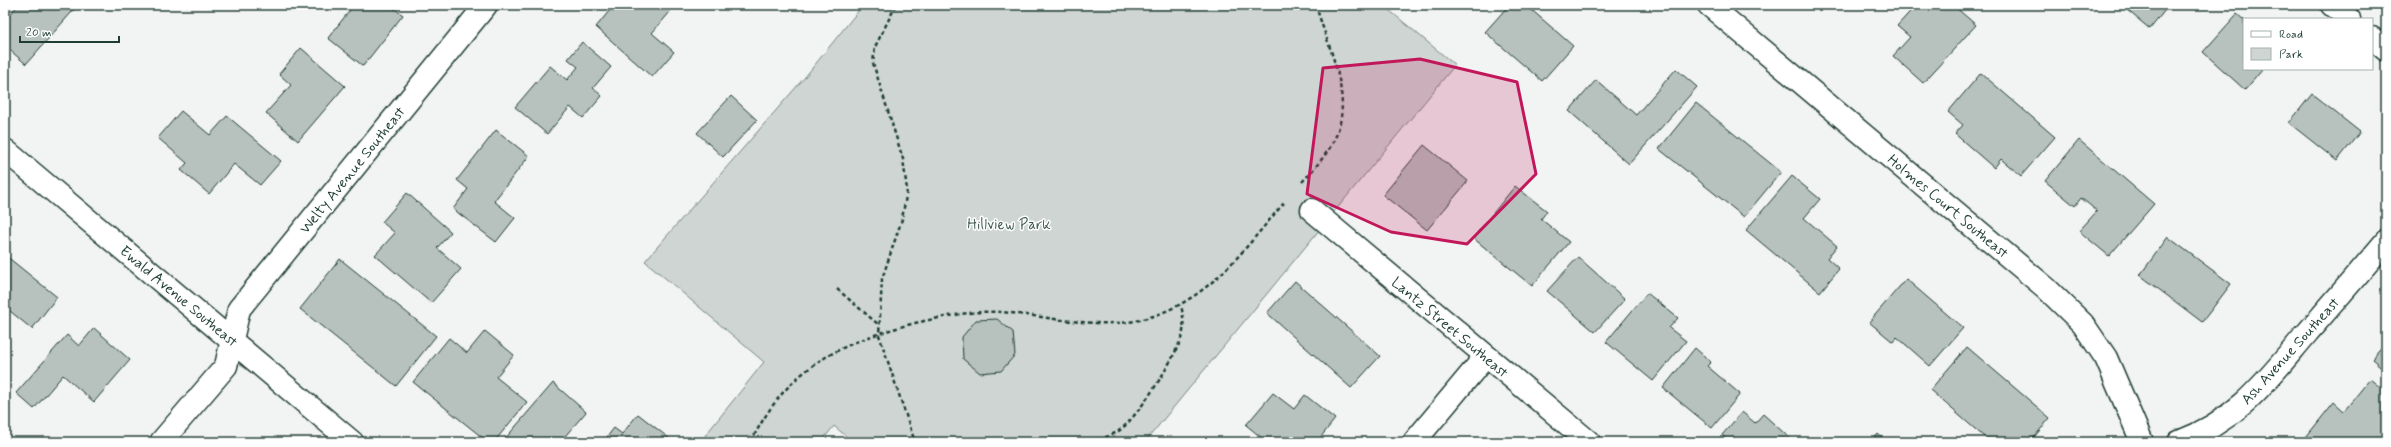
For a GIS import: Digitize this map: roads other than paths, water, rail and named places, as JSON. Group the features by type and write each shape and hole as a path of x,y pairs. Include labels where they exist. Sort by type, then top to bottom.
{"street":[{"name":"Welty Avenue Southeast","path":"161,442 226,366 239,309 486,5"},
{"name":"Holmes Court Southeast","path":"1709,5 2046,288 2083,324 2106,358 2142,442"},
{"path":"2332,5 2348,18"},
{"path":"2373,39 2386,50"},
{"name":"Ewald Avenue Southeast","path":"5,150 352,442"},
{"name":"Lantz Street Southeast","path":"1312,210 1589,442"},
{"name":"Ash Avenue Southeast","path":"2179,442 2204,433 2226,419 2256,394 2386,241"},
{"path":"1414,442 1485,356"}],"park label":[{"name":"Hillview Park","path":"1009,224"}]}
